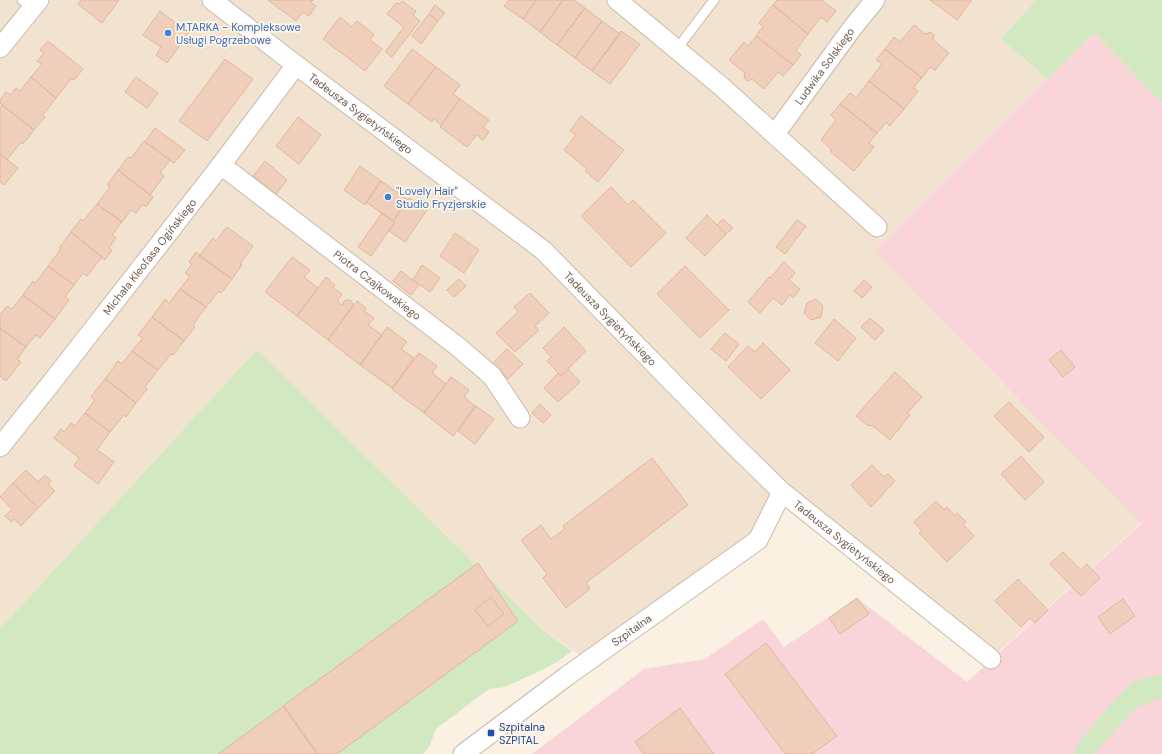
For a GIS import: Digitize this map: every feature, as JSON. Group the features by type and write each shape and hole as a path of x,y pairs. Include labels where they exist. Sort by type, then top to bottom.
{"street":[{"name":"Tadeusza Sygietyńskiego","path":"212,0 296,65 543,250 782,492 991,659"},
{"path":"617,0 722,87 877,227"},
{"name":"Ludwika Solskiego","path":"775,134 875,0"},
{"path":"0,48 31,3"},
{"name":"Michała Kleofasa Ogińskiego","path":"0,447 221,165 296,65"},
{"name":"Piotra Czajkowskiego","path":"221,165 457,346 492,376 520,418"},
{"name":"Szpitalna","path":"464,754 567,676 758,540 782,492"}],"lane":[{"path":"676,50 714,0"}],"shaded area":[{"path":"0,0 1036,0 1001,39 1048,79 885,242 1141,523 991,659 783,492 758,540 589,661 541,629 257,351 0,629"},
{"path":"1094,33 1162,103 1162,754 532,754 644,669 705,659 763,619 784,647 857,598 967,682 1141,524 875,252"}],"green space":[{"path":"1036,0 1162,0 1162,103 1094,33 1048,79 1001,39"},
{"path":"257,350 541,629 572,651 557,662 505,687 489,689 436,729 429,747 423,754 0,754 0,629"},
{"path":"1162,674 1162,699 1158,699 1136,708 1094,754 1073,754 1082,738 1115,699 1134,681"}],"building":[{"path":"81,0 119,0 102,23 78,4"},
{"path":"268,0 313,0 311,2 316,6 309,16 303,12 296,21"},
{"path":"509,0 536,0 523,19 504,6"},
{"path":"536,0 563,0 540,32 523,19"},
{"path":"563,0 574,0 585,8 557,45 540,32"},
{"path":"777,0 822,0 836,11 827,22 821,17 808,34 773,5"},
{"path":"930,0 972,0 957,20"},
{"path":"402,1 416,11 413,15 420,21 392,57 385,52 404,27 387,14 396,3 399,4"},
{"path":"435,5 445,13 438,21 429,14"},
{"path":"773,5 808,34 796,50 801,55 793,65 756,36 763,27 759,23"},
{"path":"585,8 602,21 575,58 557,45"},
{"path":"160,11 189,33 167,63 156,55 161,47 143,35"},
{"path":"429,14 438,21 421,44 412,36"},
{"path":"340,17 352,27 357,21 374,34 370,40 382,49 365,71 323,39"},
{"path":"602,21 620,34 592,71 575,58"},
{"path":"914,25 925,34 931,32 934,35 933,40 949,53 935,70 930,67 922,78 885,49 894,37 900,42"},
{"path":"621,31 640,44 610,84 592,71"},
{"path":"756,36 793,65 783,76 778,72 764,89 752,79 748,81 744,78 745,73 729,60 744,42 748,46"},
{"path":"48,41 83,69 74,80 71,79 56,98 31,77 42,64 37,61 44,53 40,50"},
{"path":"412,49 436,67 408,104 384,86"},
{"path":"885,49 922,78 913,88 918,91 904,109 869,81 882,64 876,60"},
{"path":"225,59 253,79 207,141 179,121"},
{"path":"436,67 460,85 453,94 460,99 441,125 434,119 432,122 408,104"},
{"path":"31,77 56,98 43,115 45,117 34,130 0,103 0,100 6,92 10,95 16,88 20,91"},
{"path":"136,77 158,93 147,108 125,92"},
{"path":"869,81 904,109 890,126 886,122 877,133 840,104 850,93 856,98"},
{"path":"460,99 489,120 483,127 489,132 483,140 477,135 467,147 440,127"},
{"path":"840,104 877,133 869,143 874,147 854,171 831,152 831,149 821,140 836,120 831,115"},
{"path":"2,105 34,130 23,144 21,142 7,160 0,154 0,108"},
{"path":"581,116 624,150 598,182 585,171 587,169 564,150 576,135 570,131"},
{"path":"298,117 321,135 299,164 276,146"},
{"path":"155,128 185,150 174,163 145,142"},
{"path":"144,141 170,160 160,173 164,176 150,195 118,170 128,157 131,158"},
{"path":"0,154 18,168 4,185 0,182"},
{"path":"265,161 287,180 276,194 253,176"},
{"path":"360,166 381,181 365,205 344,190"},
{"path":"118,170 153,197 146,207 143,204 136,213 131,210 122,222 97,204 110,187 107,185"},
{"path":"381,181 408,200 393,221 366,202"},
{"path":"611,187 628,205 633,200 666,233 631,267 581,216"},
{"path":"409,198 427,210 405,242 389,231 395,222 393,221"},
{"path":"97,204 122,222 112,235 116,238 109,248 112,250 105,260 71,232 81,219 83,221"},
{"path":"382,213 395,222 371,256 358,247"},
{"path":"707,215 726,234 705,256 686,238"},
{"path":"723,219 733,228 726,234 717,225"},
{"path":"797,220 806,226 785,254 776,247"},
{"path":"227,227 253,246 240,264 242,265 232,279 199,256 213,238 216,241"},
{"path":"71,232 102,257 87,276 83,273 74,285 48,266 61,249 59,248"},
{"path":"455,233 479,250 464,273 440,256"},
{"path":"196,252 232,279 221,293 219,291 206,307 180,289 190,276 185,273 192,264 189,262"},
{"path":"292,257 310,270 304,277 318,288 297,316 265,292"},
{"path":"784,262 795,273 789,280 800,289 793,298 790,295 782,305 773,298 760,313 748,302"},
{"path":"422,265 440,278 430,292 413,280"},
{"path":"48,266 74,285 65,297 69,300 55,319 23,295 33,281 35,283"},
{"path":"685,266 729,310 700,338 657,294"},
{"path":"401,271 419,285 411,295 393,281"},
{"path":"326,277 335,285 333,288 342,294 337,301 342,305 345,300 350,300 354,304 328,340 297,316"},
{"path":"459,279 466,286 454,297 447,290"},
{"path":"864,280 872,287 862,298 854,291"},
{"path":"180,289 206,307 193,325 195,327 184,341 152,317 165,299 169,303"},
{"path":"530,293 549,313 535,326 539,330 515,352 496,333 518,312 514,307"},
{"path":"23,295 55,319 40,338 36,335 26,347 0,328 0,315 7,306 12,309"},
{"path":"816,299 823,306 821,317 811,320 804,313 807,303"},
{"path":"357,301 366,308 364,311 374,318 368,325 382,335 360,365 328,340"},
{"path":"152,317 184,341 158,370 132,351 143,338 138,335"},
{"path":"870,318 884,330 875,340 861,327"},
{"path":"834,319 856,338 838,361 815,343"},
{"path":"387,327 407,342 401,349 414,358 392,388 360,365"},
{"path":"564,327 586,351 561,376 547,361 551,357 543,348"},
{"path":"0,328 26,347 17,359 21,362 6,381 0,376"},
{"path":"725,333 739,344 726,361 711,349"},
{"path":"763,343 790,370 761,399 728,367 748,346 755,352"},
{"path":"507,349 523,364 508,379 492,364"},
{"path":"1061,350 1075,367 1063,377 1049,360"},
{"path":"132,351 158,370 145,387 147,389 136,403 105,379 118,361 122,364"},
{"path":"419,353 437,366 432,373 446,384 424,413 392,389"},
{"path":"568,369 580,382 558,402 544,388 558,373 561,376"},
{"path":"895,372 922,397 907,413 910,415 890,440 873,426 867,425 856,416"},
{"path":"451,377 469,390 464,397 475,406 453,436 424,413"},
{"path":"105,379 136,403 126,417 124,415 110,432 85,413 95,400 91,397"},
{"path":"1009,402 1044,437 1029,452 994,416"},
{"path":"540,404 551,415 543,423 532,413"},
{"path":"476,406 494,419 475,444 458,431"},
{"path":"85,413 110,432 97,450 114,462 98,484 74,466 79,458 54,438 61,429 64,432 71,423 75,426"},
{"path":"1021,456 1044,482 1025,500 1001,474"},
{"path":"652,458 688,505 586,583 590,589 566,608 543,578 547,574 521,540 541,525 551,539 565,529 563,526"},
{"path":"872,465 884,477 888,474 895,481 871,507 851,485"},
{"path":"26,470 38,482 45,475 51,481 48,485 55,491 38,508 13,483"},
{"path":"13,483 38,508 21,526 14,519 12,522 5,516 12,509 0,497"},
{"path":"936,501 944,510 947,507 955,516 957,513 966,522 963,524 974,536 947,562 919,533 922,531 914,522"},
{"path":"1063,552 1081,570 1087,564 1100,578 1081,596 1050,564"},
{"path":"478,563 518,621 337,754 317,754 283,706"},
{"path":"1018,579 1048,610 1035,623 1030,618 1021,627 995,601"},
{"path":"491,597 504,614 488,626 475,610"},
{"path":"857,598 869,614 840,634 829,618"},
{"path":"1123,599 1135,616 1110,634 1098,617"},
{"path":"766,643 837,736 812,754 785,754 725,674"},
{"path":"284,706 318,754 218,754"},
{"path":"680,708 714,754 644,754 635,742"}],"place":[{"name":"M.TARKA - Kompleksowe Usługi Pogrzebowe","path":"168,33"},
{"name":"\"Lovely Hair\" Studio Fryzjerskie","path":"388,197"},
{"name":"Szpitalna SZPITAL","path":"491,733"}]}
